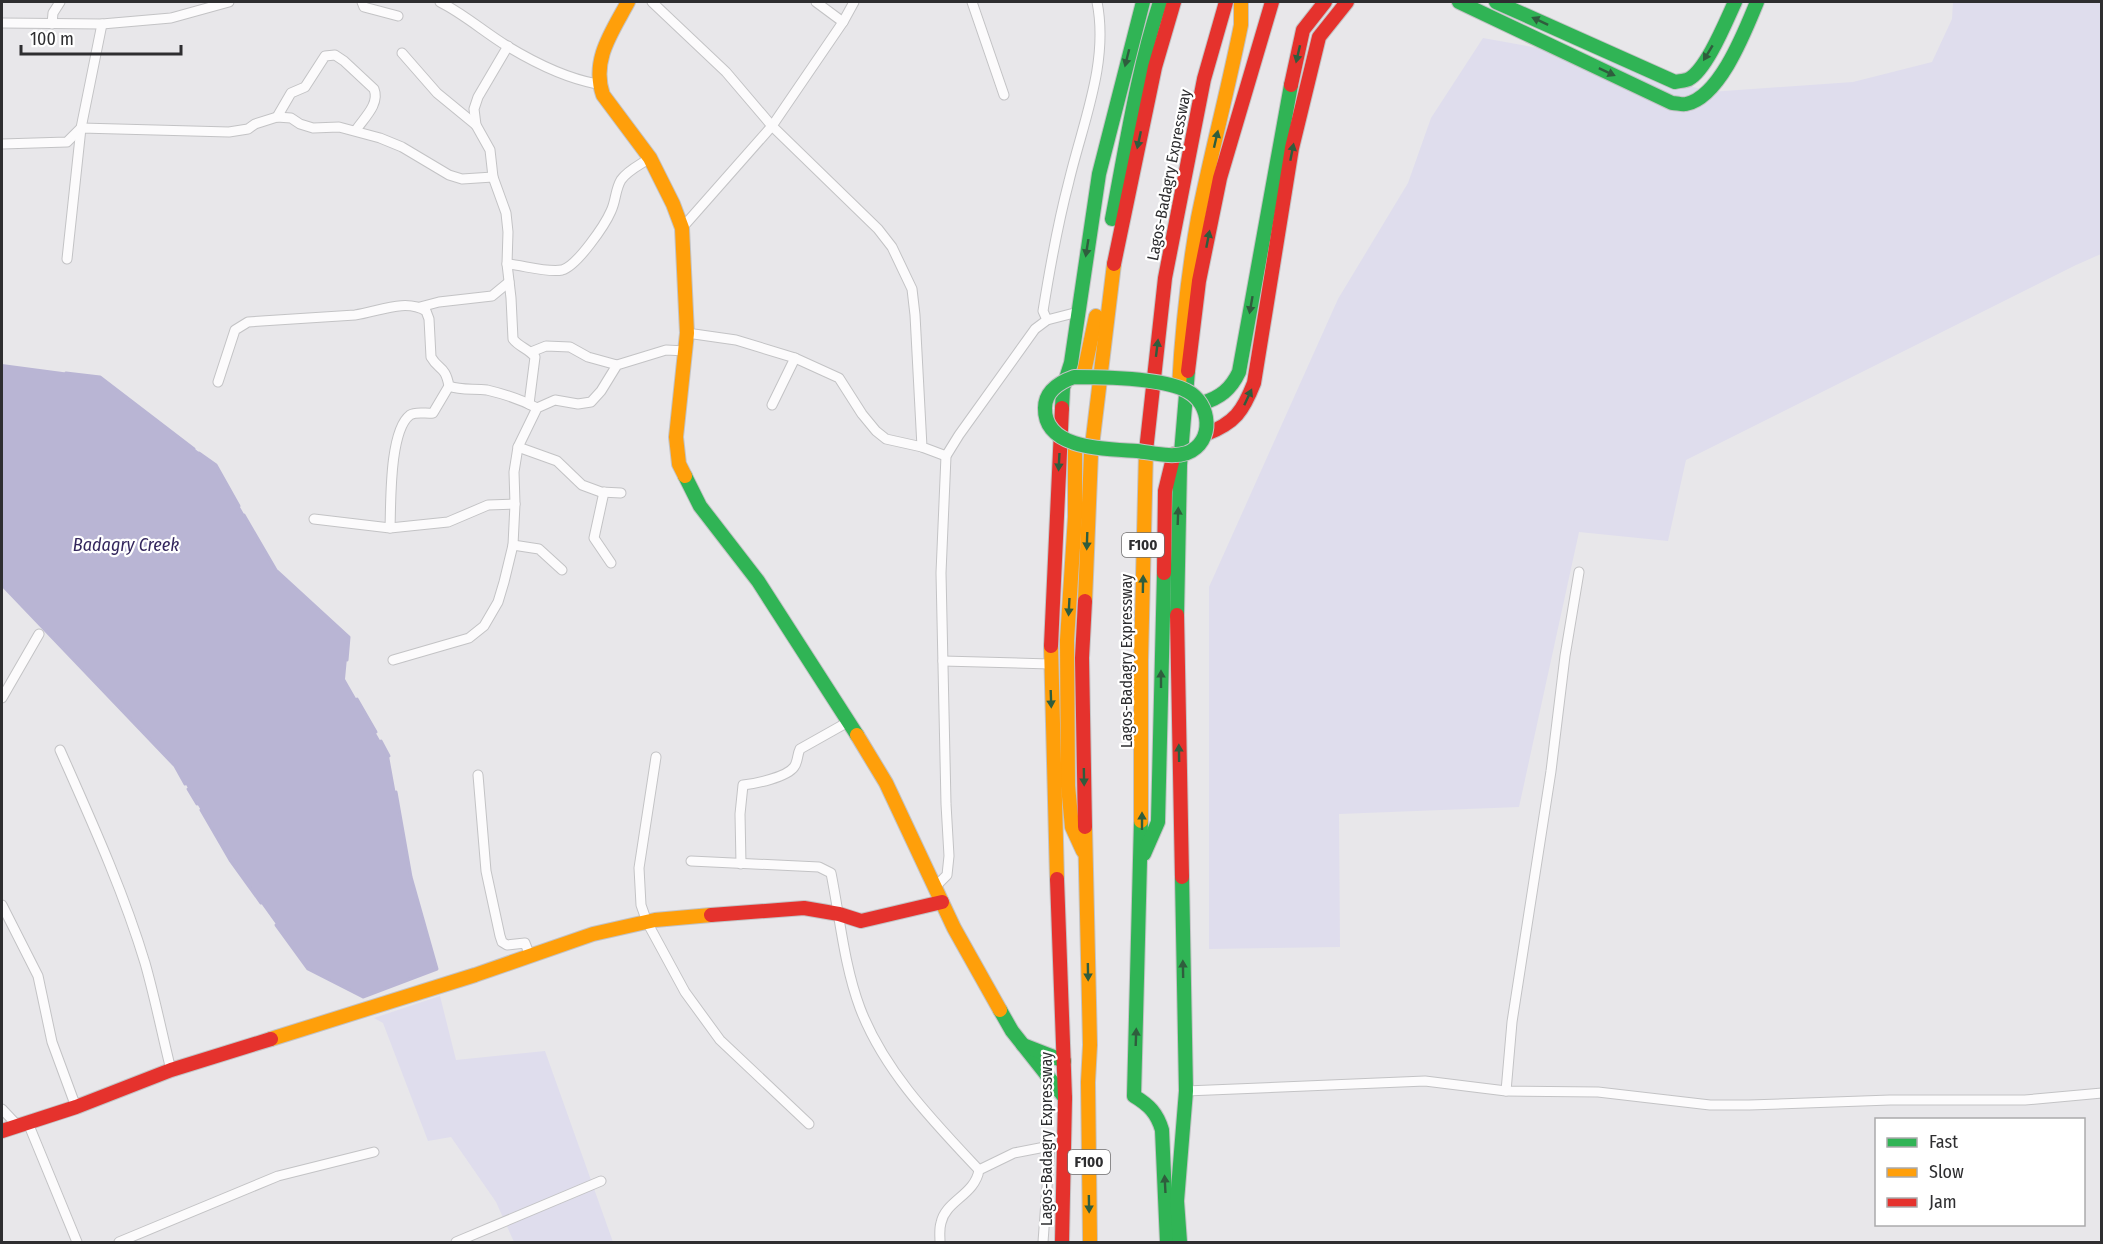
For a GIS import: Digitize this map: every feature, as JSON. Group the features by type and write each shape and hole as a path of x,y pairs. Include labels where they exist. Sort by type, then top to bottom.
{"main road":[{"path":"628,2 603,50 598,67 597,84 650,158 682,228 687,333 676,437 679,464 700,506 758,581 818,672 886,783 934,888 959,936 1021,1044 1065,1098"},
{"name":"Lagos-Badagry Expressway","path":"1062,1242 1065,1098 1050,664 1063,388 1071,363 1099,174 1143,2"},
{"path":"1083,376 1092,342 1118,183 1151,29 1160,2"},
{"name":"F100","path":"1090,1242 1088,1082 1090,1045 1082,658 1094,431 1112,272 1155,67 1174,2"},
{"name":"Lagos-Badagry Expressway","path":"1167,1242 1160,1119 1154,1108 1134,1096 1142,860 1141,637 1146,455 1165,278 1204,79 1226,2"},
{"path":"1179,387 1188,284 1203,196 1236,54 1241,25 1241,2"},
{"path":"1180,1242 1177,1201 1186,1090 1176,588 1180,465 1186,388 1199,281 1220,178 1272,2"},
{"path":"1206,434 1223,428 1232,421 1249,397 1254,383 1284,115 1304,30 1325,2"},
{"path":"1202,403 1216,400 1228,392 1239,372 1274,208 1292,148 1319,37 1347,2"},
{"path":"1459,2 1672,103 1687,105 1701,97 1714,85 1741,40 1758,2"},
{"path":"1496,2 1675,82 1689,79 1698,71 1735,2"},
{"path":"1083,376 1179,387 1189,391 1202,403 1207,416 1206,434 1198,446 1191,451 1174,454 1076,444 1062,440 1051,431 1045,418 1044,408 1052,389 1059,383 1074,377 1083,376"},
{"path":"1076,444 1067,640 1069,788 1071,825 1075,839 1086,855"},
{"path":"1142,860 1158,822 1164,490 1174,454"},
{"path":"2,1131 76,1107 171,1070 475,975 593,934 647,922 804,908 839,914 861,921 942,902"},
{"path":"1021,1044 1064,1061"}],"street":[{"path":"52,24 53,13 60,2"},
{"path":"2,23 102,24 171,18 229,2"},
{"path":"362,2 364,8 398,16"},
{"path":"440,2 507,46 574,80 597,84"},
{"path":"652,2 726,72 772,126 878,229 892,247 912,289 922,447"},
{"path":"816,2 843,22"},
{"path":"682,228 772,126 843,22 854,2"},
{"path":"972,2 1004,95"},
{"path":"1047,320 1043,311 1060,216 1096,75 1101,23 1097,2"},
{"path":"67,260 81,128 102,24"},
{"path":"476,125 474,110 478,97 507,46"},
{"path":"393,660 469,638 484,626 498,602 513,545 516,504 514,472 518,447 533,406 535,364 535,357 531,352 513,339 507,264 506,213 494,177 490,150 476,125 437,93 402,53"},
{"path":"277,117 291,93 304,87 325,56 335,55 374,89 376,94 375,102 356,130"},
{"path":"2,144 67,142 81,128 229,132 248,129 255,124 277,117 291,118 313,128 339,126 356,130 402,147 449,175 462,179 494,177"},
{"path":"507,264 550,270 561,270 570,266 600,231 613,208 619,183 627,173 650,158"},
{"path":"218,382 235,330 248,322 356,315 380,308 420,307 439,302 492,296 509,282"},
{"path":"390,528 392,463 400,432 409,416 433,413 449,386 445,371 431,357 429,319 426,311 420,307"},
{"path":"934,888 947,875 949,856 942,562 946,456 958,435 1035,329 1047,320 1078,312"},
{"path":"687,333 736,340 795,358 839,378 862,414 886,439 922,447 946,456"},
{"path":"531,352 546,346 570,347 588,357 617,365 666,350 686,351"},
{"path":"772,405 795,358"},
{"path":"449,386 457,389 486,390 533,406 555,400 578,404 591,402 601,391 617,365"},
{"path":"518,447 557,461 577,482 604,492 621,493"},
{"path":"604,492 594,538 611,562"},
{"path":"314,519 390,528 448,522 488,505 516,504"},
{"path":"513,545 539,549 562,570"},
{"path":"1506,1090 1512,1022 1579,572"},
{"path":"2,698 39,634"},
{"path":"943,661 1050,664"},
{"path":"741,864 740,814 743,785 756,784 792,771 800,749 848,722"},
{"path":"60,750 97,833 130,918 145,964 171,1070"},
{"path":"656,757 639,868 641,904 647,922 686,992 720,1040 809,1124"},
{"path":"477,775 486,871 500,936 502,942 507,945 525,942 530,956"},
{"path":"691,861 819,867 831,873 849,966 860,1008 876,1041 905,1087 930,1119 979,1170"},
{"path":"2,905 38,976 52,1042 76,1107"},
{"path":"1186,1090 1425,1081 1506,1090 1599,1092 1710,1105 1879,1100 2025,1100 2102,1093"},
{"path":"2,1109 23,1124 77,1242"},
{"path":"979,1170 1014,1153 1050,1146 1043,1242"},
{"path":"119,1242 278,1176 374,1152"},
{"path":"940,1242 941,1221 949,1209 977,1180 979,1170"},
{"path":"456,1242 601,1180"}],"shaded area":[{"path":"1953,2 2101,2 2101,254 1686,460 1668,541 1579,532 1519,807 1339,814 1340,947 1209,949 1209,587 1338,299 1408,183 1431,118 1483,38 1605,60 1710,92 1853,82 1932,62 1952,19"},
{"path":"440,996 456,1060 545,1051 613,1242 514,1242 496,1202 451,1137 428,1141 383,1023 374,1018"}],"water":[{"name":"Badagry Creek","path":"2,364 100,377 216,465 276,570 349,637 345,679 389,756 411,877 437,969 363,997 308,969 230,860 175,766 2,585"}],"waterway":[{"path":"66,373 100,377 194,449"},
{"path":"199,453 216,465 239,506"},
{"path":"244,515 276,570 349,637 347,660"},
{"path":"2,585 175,766 185,784"},
{"path":"357,699 376,732"},
{"path":"381,741 389,756"},
{"path":"188,789 197,804"},
{"path":"276,925 308,969 363,997 437,969 411,877 396,792"},
{"path":"201,810 230,860 261,903"}],"traffic: fast":[{"path":"1062,408 1063,388 1071,363 1099,174 1143,2"},
{"path":"1112,219 1138,82 1160,2"},
{"path":"1459,2 1672,103 1683,104 1698,99 1720,76 1730,61 1757,2"},
{"path":"1496,2 1675,82 1689,79 1703,65 1735,2"},
{"path":"1202,403 1224,392 1239,372 1291,85"},
{"path":"1177,615 1180,465 1188,371"},
{"path":"1074,377 1148,381 1187,391 1201,404 1205,413 1206,432 1196,448 1187,453 1169,455 1094,448 1066,440 1047,422 1045,408 1050,392 1074,377"},
{"path":"685,476 700,506 758,581 857,735"},
{"path":"1144,854 1158,822 1164,573"},
{"path":"1141,821 1134,1096 1152,1110 1162,1130 1167,1242"},
{"path":"1180,1242 1177,1201 1186,1091 1182,877"},
{"path":"1000,1010 1012,1031 1065,1098"},
{"path":"1023,1045 1064,1061"}],"traffic: slow":[{"path":"628,2 610,35 601,58 600,82 603,95 650,158 682,228 687,333 676,437 679,464 685,476"},
{"path":"1179,387 1194,239 1241,25 1241,2"},
{"path":"1085,601 1091,454 1114,264"},
{"path":"1083,377 1096,316"},
{"path":"1075,444 1075,517 1067,640 1068,786 1072,827 1083,851"},
{"path":"1141,821 1141,660 1146,451"},
{"path":"1051,646 1057,879"},
{"path":"857,735 886,783 954,928 1000,1010"},
{"path":"1085,827 1090,1045 1088,1082 1090,1242"},
{"path":"271,1039 475,975 593,934 655,920 711,915"}],"traffic: jam":[{"path":"1114,264 1155,67 1174,2"},
{"path":"1146,451 1165,278 1204,79 1226,2"},
{"path":"1188,371 1199,281 1220,178 1272,2"},
{"path":"1291,85 1303,30 1325,2"},
{"path":"1206,434 1216,430 1237,415 1254,383 1292,148 1319,37 1347,2"},
{"path":"1051,646 1062,408"},
{"path":"1164,573 1165,491 1174,454"},
{"path":"1085,601 1082,658 1085,827"},
{"path":"1177,615 1182,877"},
{"path":"1057,879 1065,1098 1062,1242"},
{"path":"711,915 804,908 839,914 861,921 942,902"},
{"path":"2,1131 76,1107 171,1070 271,1039"}]}
